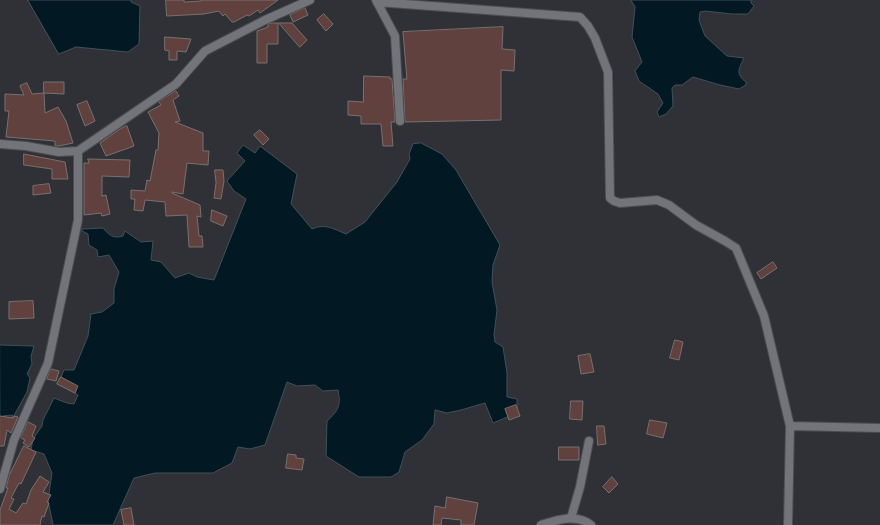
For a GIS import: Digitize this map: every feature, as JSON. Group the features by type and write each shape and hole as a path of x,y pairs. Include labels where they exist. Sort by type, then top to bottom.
{"street":[{"path":"0,144 26,146 59,152 78,151 176,84 205,51 265,20 310,0"},
{"path":"376,1 395,36 400,121"},
{"path":"376,1 580,17 588,26 595,38 608,72 610,198 620,203 657,200 669,205 696,225 736,248 764,316 790,426 788,525"},
{"path":"0,489 14,440 48,363 78,220 78,151"},
{"path":"790,426 880,428"},
{"path":"570,518 580,487 589,441"},
{"path":"541,525 560,519 570,518 585,520 592,525"}],"water":[{"path":"28,0 131,0 131,2 140,6 139,44 128,52 76,47 59,54"},
{"path":"631,0 751,0 751,3 754,6 748,14 705,11 700,12 699,20 705,36 727,56 744,58 739,74 746,82 746,85 739,89 693,77 682,85 675,85 672,88 673,106 666,114 659,117 657,112 663,103 658,94 639,81 635,71 642,62 632,37 635,7"},
{"path":"421,143 442,154 456,170 500,245 493,265 492,282 497,310 494,335 495,342 503,347 507,373 507,397 517,399 517,409 512,415 493,423 485,403 447,413 435,410 434,424 422,440 405,452 399,472 391,477 359,477 326,456 327,421 337,410 339,404 338,390 323,391 315,385 297,386 287,382 265,445 250,449 238,447 232,463 213,473 155,473 134,478 113,525 53,525 48,500 52,473 44,454 31,450 33,439 42,426 43,420 54,398 74,404 78,395 58,384 64,370 74,370 88,336 91,314 102,312 114,303 114,289 119,272 109,255 98,257 97,250 89,245 88,234 82,231 82,229 103,228 114,237 123,236 125,231 141,242 153,241 151,260 161,262 175,278 189,273 197,277 214,280 246,199 234,191 227,181 245,161 237,153 243,145 255,153 260,146 297,174 291,204 312,229 317,227 325,227 346,234 365,222 397,182 410,159 409,154 413,144"},
{"path":"0,345 34,346 31,356 32,364 27,374 30,378 27,392 6,430 13,415 3,416 0,421"}],"building":[{"path":"166,0 184,0 184,2 201,0 278,0 260,13 258,10 249,16 247,15 232,22 225,14 223,16 219,11 204,14 167,16"},
{"path":"305,8 308,15 293,22 290,15"},
{"path":"324,14 333,24 326,31 317,20"},
{"path":"278,23 278,44 267,44 267,63 257,63 257,31 268,27 268,24"},
{"path":"279,23 292,23 307,40 300,47"},
{"path":"503,27 502,49 515,50 514,71 501,70 501,120 405,122 403,79 407,79 403,32"},
{"path":"165,37 191,39 186,52 177,51 177,60 169,60 169,51 165,50"},
{"path":"364,76 390,77 390,79 392,79 395,122 391,122 393,146 383,146 381,124 361,124 361,116 348,115 348,101 363,102"},
{"path":"44,82 64,82 64,94 44,93"},
{"path":"27,83 32,94 44,93 45,113 58,107 66,121 73,143 55,146 55,141 6,137 9,111 5,111 5,94 24,95 20,86"},
{"path":"176,91 179,96 173,100 180,121 175,122 203,133 203,151 209,151 208,165 187,163 183,194 172,192 200,205 201,217 197,216 199,236 202,236 203,247 189,247 187,215 166,216 165,202 145,200 143,211 134,210 135,199 131,199 131,190 145,191 147,180 150,181 156,150 158,150 159,133 148,112 161,105 159,102"},
{"path":"87,101 95,121 85,126 77,105"},
{"path":"127,126 134,146 106,156 100,143"},
{"path":"260,130 269,139 263,145 254,135"},
{"path":"24,154 65,162 68,179 52,179 52,169 24,165"},
{"path":"88,159 130,160 129,177 102,176 102,196 106,195 110,214 102,216 101,213 84,215 84,163 89,163"},
{"path":"215,170 223,170 224,181 221,199 214,198 216,183"},
{"path":"49,184 51,193 33,195 33,186"},
{"path":"212,210 227,216 223,226 211,221"},
{"path":"773,262 777,268 761,279 757,273"},
{"path":"33,301 34,318 9,319 9,302"},
{"path":"675,340 683,342 679,360 670,358"},
{"path":"590,354 594,372 581,374 578,356"},
{"path":"51,369 59,371 56,381 47,379"},
{"path":"61,377 78,386 75,393 57,384"},
{"path":"571,401 583,401 582,420 570,419"},
{"path":"516,405 520,416 509,420 505,409"},
{"path":"0,416 13,418 14,416 18,417 11,433 7,430 4,446 0,446"},
{"path":"650,420 667,423 663,438 647,434"},
{"path":"28,422 36,426 32,436 35,438 29,447 23,443 25,440 21,438"},
{"path":"597,426 604,426 606,444 598,445"},
{"path":"24,446 36,452 21,484 19,483 11,498 14,499 9,509 16,513 23,503 26,504 31,490 40,476 49,482 43,492 51,495 47,502 49,503 44,517 42,516 40,525 0,525 0,510 8,488 6,488 9,476"},
{"path":"559,447 579,447 579,460 559,460"},
{"path":"288,454 296,455 296,458 304,459 302,470 286,468"},
{"path":"612,477 618,484 609,493 603,487"},
{"path":"447,497 478,503 474,525 461,525 461,520 442,518 441,525 433,525 435,506 445,508"},
{"path":"131,508 134,525 124,525 121,510"}]}
